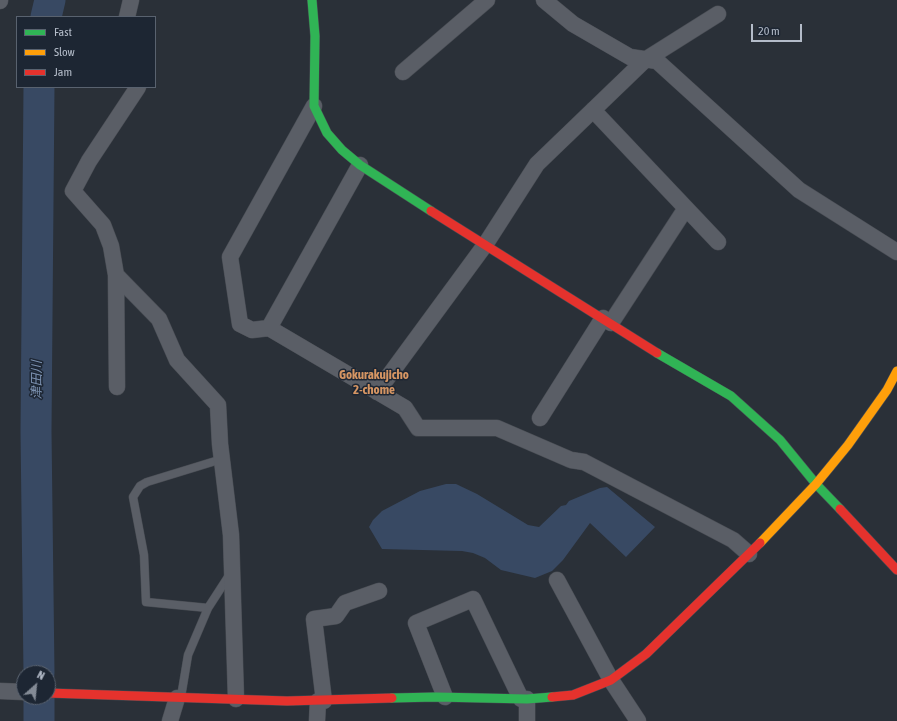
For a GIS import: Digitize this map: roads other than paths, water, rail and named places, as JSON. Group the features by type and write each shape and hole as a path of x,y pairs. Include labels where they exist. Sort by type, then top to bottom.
{"street":[{"path":"127,16 131,0"},
{"path":"312,0 314,36 314,106 327,133 342,150 360,165 485,245 664,357 732,396 780,440 816,484 897,570"},
{"path":"403,72 487,0"},
{"path":"544,0 573,24 630,57 657,62 799,190 897,252"},
{"path":"377,392 485,245 537,164 645,60 718,14"},
{"path":"117,387 116,275 111,246 104,225 73,190 89,161 137,88"},
{"path":"314,106 230,258 240,324 252,330 269,328 405,408 418,428 496,428 570,460 584,462 733,540 749,554"},
{"path":"593,110 718,242"},
{"path":"269,328 360,165"},
{"path":"540,418 686,208"},
{"path":"116,275 159,319 177,360 218,405 222,459 231,535 236,699"},
{"path":"56,693 321,701 445,698 524,699 573,695 612,680 646,654 749,554 816,484 848,445 887,390 897,371"},
{"path":"557,580 612,680 638,721"},
{"path":"317,721 321,701 314,619 336,616 345,603 379,591"},
{"path":"445,698 416,623 473,599 524,699 527,721"},
{"path":"170,721 179,698"}],"lane":[{"path":"208,608 146,602 144,554 133,496 140,486 147,482 222,459"},
{"path":"179,698 186,664 208,608 232,570"}],"water":[{"path":"446,484 456,484 477,494 528,525 539,527 561,506 566,505 569,501 600,488 607,487 655,527 626,557 590,523 563,560 552,571 535,578 501,570 485,558 473,553 462,551 382,549 369,527 373,520 382,511 420,491"}],"waterway":[{"name":"津田川","path":"46,16 50,0"},
{"name":"津田川","path":"39,88 36,431 39,665"},
{"name":"津田川","path":"39,705 39,721"}],"district":[{"name":"Gokurakujicho 2-chome","path":"374,382"}]}
